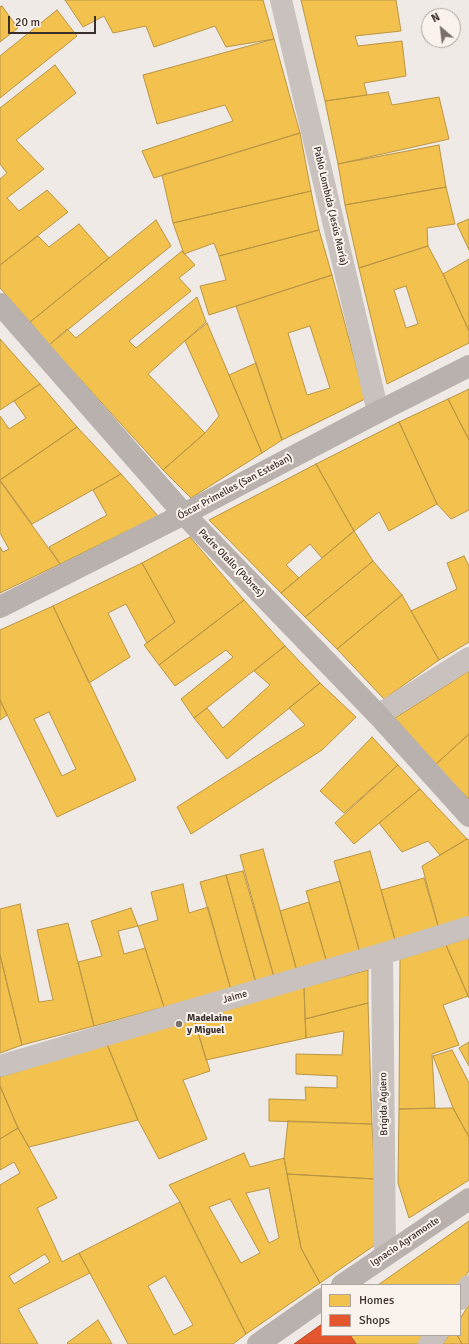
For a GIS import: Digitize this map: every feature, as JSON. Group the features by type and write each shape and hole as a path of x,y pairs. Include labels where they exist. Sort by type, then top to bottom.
{"main road":[{"name":"Padre Olallo (Pobres)","path":"0,304 184,514 378,715 469,816"},
{"name":"Óscar Primelles (San Esteban)","path":"0,607 184,514 469,366"},
{"name":"Ignacio Agramonte","path":"343,1284 469,1199"},
{"path":"258,1344 321,1300"}],"street":[{"name":"Pablo Lombida (Jesús María)","path":"281,0 378,412"},
{"path":"378,715 469,658"},
{"name":"Jaime","path":"0,1066 469,927"},
{"name":"Brígida Agüero","path":"382,954 386,1254"},
{"path":"461,1298 469,1286"},
{"path":"429,1344 435,1336"}],"building: Homes":[{"path":"65,0 263,0 274,39 226,47 215,26 154,47 146,26 113,33 104,16 83,27"},
{"path":"301,0 396,0 401,31 355,36 358,46 402,41 406,76 364,83 367,95 325,101"},
{"path":"2,6 18,28 0,42 0,7"},
{"path":"57,10 77,36 0,98 0,56"},
{"path":"274,39 300,133 154,178 142,151 233,121 225,105 157,124 143,75"},
{"path":"55,65 76,93 16,140 44,169 7,198 19,211 47,190 68,212 0,265 0,179 7,173 0,164 0,108"},
{"path":"388,92 392,105 439,97 449,139 338,164 325,101"},
{"path":"300,133 311,191 173,223 162,175"},
{"path":"439,145 446,187 345,205 338,164"},
{"path":"446,187 455,224 427,228 428,246 359,268 345,205"},
{"path":"311,191 319,230 219,256 214,243 184,254 173,223"},
{"path":"469,219 469,250 457,224"},
{"path":"156,220 171,246 49,345 30,322"},
{"path":"79,224 109,258 30,322 0,288 0,265 38,236 49,247"},
{"path":"319,230 332,275 209,315 200,286 226,280 219,256"},
{"path":"428,246 443,274 469,331 469,343 387,384 359,268","holes":["406,286 418,324 406,328 394,290"]},
{"path":"182,251 195,265 179,278 191,291 129,341 136,348 197,297 206,322 148,374 205,433 163,470 49,345 67,329 76,338"},
{"path":"469,259 469,331 443,274"},
{"path":"332,275 365,399 282,440 236,306","holes":["310,326 330,388 307,395 288,333"]},
{"path":"207,323 262,453 191,498 163,470 205,433 219,416 185,341"},
{"path":"0,339 40,384 0,410"},
{"path":"256,363 282,440 262,453 229,375"},
{"path":"40,384 77,427 0,480 0,416 9,429 26,418 14,401"},
{"path":"469,389 469,440 448,399"},
{"path":"448,399 469,440 469,510 451,519 437,504 399,422"},
{"path":"399,422 437,504 389,531 379,512 354,531 316,464"},
{"path":"77,427 121,474 32,524 0,480"},
{"path":"316,464 354,531 322,558 310,544 286,565 299,578 281,593 209,520"},
{"path":"121,474 158,516 60,564 49,547 107,515 93,490"},
{"path":"0,481 60,564 0,593 0,547 3,552 9,549 0,533"},
{"path":"354,531 373,561 305,617 281,593"},
{"path":"190,537 244,600 159,665 144,645 175,622 142,563"},
{"path":"464,556 469,566 469,642 439,660 411,611 457,589 447,563"},
{"path":"373,561 402,595 337,649 305,617"},
{"path":"142,563 175,622 147,643 126,604 108,613 130,657 89,683 53,606"},
{"path":"402,595 439,660 384,699 337,649"},
{"path":"244,600 285,646 194,718 181,699 233,657 226,650 175,686 159,665"},
{"path":"53,606 136,780 57,817 0,700 0,630","holes":["49,712 76,769 62,776 34,719"]},
{"path":"285,646 320,683 227,759 194,718 207,708 223,728 270,685 254,671"},
{"path":"469,671 469,734 435,765 395,718"},
{"path":"320,683 356,717 322,750 191,834 177,807 305,725 289,708"},
{"path":"0,700 7,715 0,720"},
{"path":"469,734 469,799 435,765"},
{"path":"372,737 398,765 344,813 320,791"},
{"path":"398,765 420,789 354,844 335,823"},
{"path":"420,789 467,839 440,855 428,841 402,852 379,823"},
{"path":"467,839 469,840 469,919 439,929 422,866"},
{"path":"263,849 297,971 274,977 240,855"},
{"path":"370,851 396,943 360,953 334,861"},
{"path":"243,871 274,977 256,983 226,875"},
{"path":"226,875 256,983 231,990 200,882"},
{"path":"424,878 439,929 396,943 381,890"},
{"path":"340,881 360,953 327,963 306,891"},
{"path":"183,884 189,913 208,907 231,990 164,1007 138,926 158,920 151,892"},
{"path":"309,902 327,963 297,971 280,911"},
{"path":"20,904 39,1002 53,1000 37,930 68,923 94,1026 22,1045 0,955 0,909"},
{"path":"131,908 138,926 118,931 124,954 145,948 164,1007 94,1026 78,962 102,956 91,921"},
{"path":"469,938 469,998 446,945"},
{"path":"446,945 468,996 443,1005 459,1045 432,1054 435,1108 399,1109 400,959"},
{"path":"0,955 22,1045 0,1053"},
{"path":"368,970 368,1003 305,1019 304,987"},
{"path":"304,987 306,1038 206,1060 194,1019"},
{"path":"368,1003 372,1124 269,1121 269,1099 306,1100 305,1087 337,1088 337,1076 296,1074 296,1054 342,1055 344,1031 306,1038 305,1019"},
{"path":"194,1019 210,1071 183,1080 207,1139 159,1159 138,1120 107,1044"},
{"path":"469,1042 469,1066 459,1048"},
{"path":"107,1044 138,1120 29,1147 18,1128 0,1086 0,1077"},
{"path":"452,1050 469,1083 469,1137 453,1108 433,1056"},
{"path":"0,1086 18,1128 0,1139"},
{"path":"453,1108 469,1137 469,1180 409,1218 398,1183 399,1109"},
{"path":"288,1121 372,1124 375,1179 287,1174 284,1158"},
{"path":"18,1128 57,1198 37,1208 62,1262 79,1253 90,1273 18,1309 38,1344 1,1344 0,1342 0,1185 20,1173 14,1162 0,1170 0,1139","holes":["45,1254 50,1262 14,1284 9,1276"]},
{"path":"244,1153 250,1167 284,1158 301,1248 320,1283 246,1334 180,1202 169,1185","holes":["269,1188 279,1238 269,1243 246,1193","230,1199 260,1253 241,1263 209,1207"]},
{"path":"287,1174 375,1179 375,1245 320,1283 301,1248"},
{"path":"180,1202 246,1334 233,1344 128,1344 79,1253","holes":["165,1276 193,1325 174,1335 148,1286"]},
{"path":"469,1221 469,1271 460,1284 379,1284"},
{"path":"469,1304 469,1344 462,1344 458,1336 461,1336 461,1317"},
{"path":"98,1320 112,1344 67,1343"},
{"path":"351,1336 423,1336 418,1344 356,1344"},
{"path":"448,1336 458,1336 462,1344 443,1344"}],"building: Shops":[{"path":"321,1325 321,1336 351,1336 356,1344 294,1344"}],"place":[{"name":"Madelaine y Miguel","path":"179,1024"}]}
